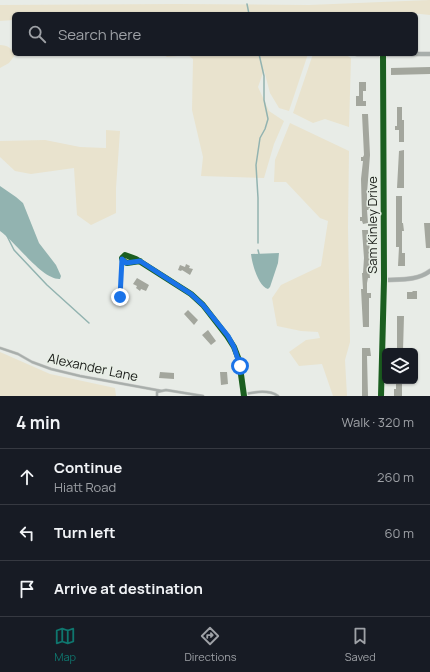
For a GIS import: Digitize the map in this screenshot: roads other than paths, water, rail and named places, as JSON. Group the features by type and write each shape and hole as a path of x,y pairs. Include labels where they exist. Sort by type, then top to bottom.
{"street":[{"path":"418,54 430,54"},
{"name":"Sam Kinley Drive","path":"381,396 384,280 383,56"},
{"path":"140,261 126,263 122,259 122,256 126,255 140,261 195,298 203,305 228,336 240,360 244,395"},
{"path":"384,280 414,278 425,275 430,271"}],"lane":[{"path":"120,297 122,259"},
{"name":"Alexander Lane","path":"0,348 18,354 32,362 51,369 80,376 162,391 166,390 204,396"},
{"path":"157,396 158,392 162,391"},
{"path":"244,395 263,392 276,394 278,396"}],"water":[{"path":"0,186 23,203 39,243 56,265 61,276 60,279 53,278 37,267 0,231"},
{"path":"279,253 278,263 268,289 261,284 258,279 251,254"}],"waterway":[{"path":"247,4 249,12"},
{"path":"258,243 256,165 260,138 268,119 264,100 264,76 259,56"},
{"path":"7,236 14,250 47,285 89,323"},
{"path":"258,250 259,254"}]}
